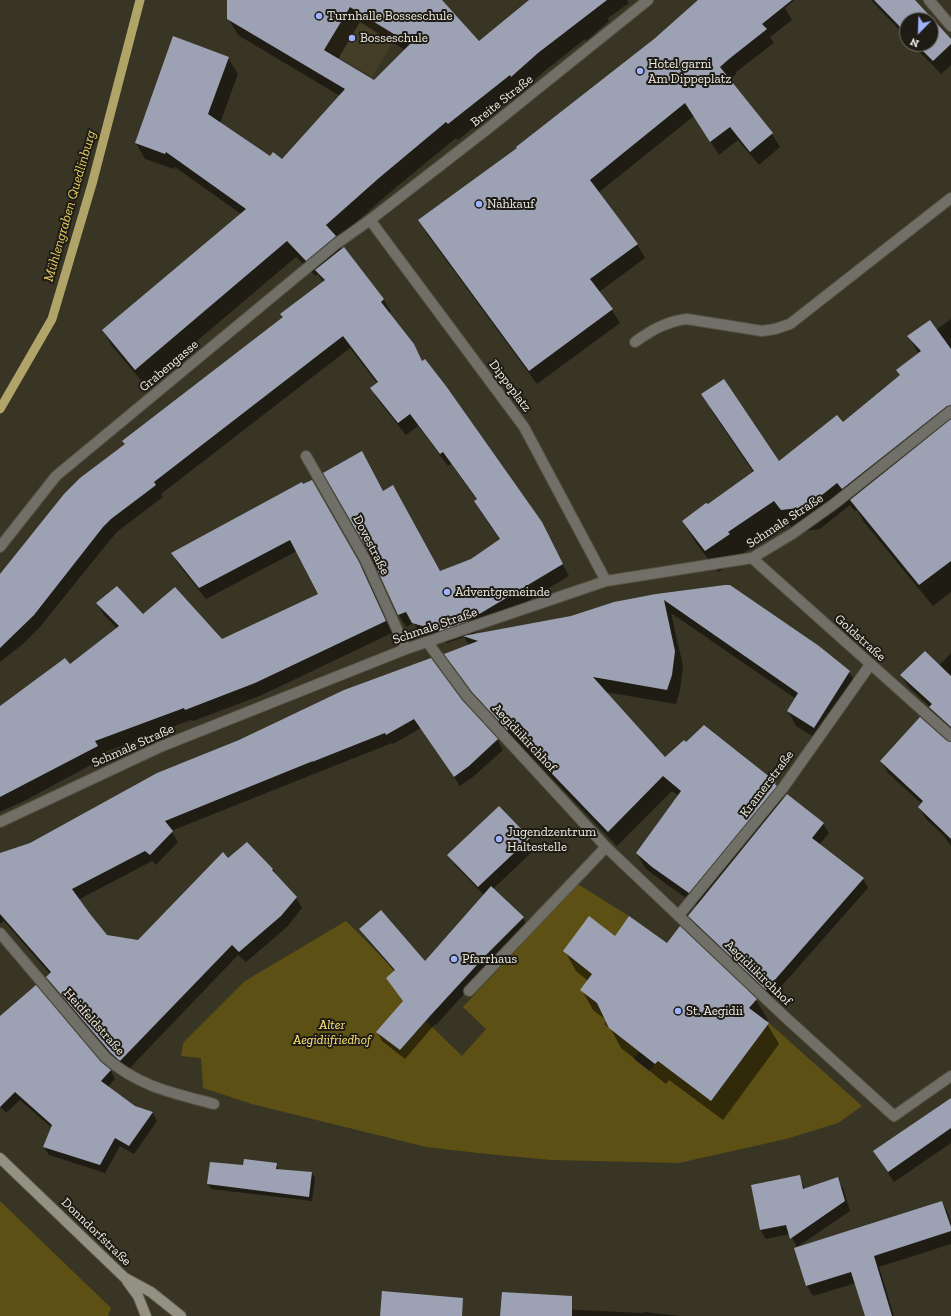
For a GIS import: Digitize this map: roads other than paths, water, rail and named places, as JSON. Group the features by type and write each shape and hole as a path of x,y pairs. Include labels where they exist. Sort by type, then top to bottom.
{"main road":[{"name":"Donndorfstraße","path":"0,1158 125,1278 151,1292 181,1316"},
{"path":"125,1278 138,1296 146,1316"}],"street":[{"name":"Breite Straße","path":"370,220 490,127 648,0"},
{"path":"929,0 951,26"},
{"path":"635,342 644,334 665,324 686,319 762,331 775,329 790,324 951,198"},
{"name":"Grabengasse","path":"0,547 56,476 336,244 370,220"},
{"name":"Dippeplatz","path":"370,220 524,427 606,581"},
{"name":"Schmale Straße","path":"0,822 160,747 406,649 428,643 606,581 752,558 792,534 834,504 951,411"},
{"name":"Dovestraße","path":"306,456 365,559 406,649"},
{"name":"Goldstraße","path":"752,558 951,736"},
{"name":"Aegidiikirchhof","path":"428,643 467,696 606,847 784,1016 894,1116 951,1076"},
{"name":"Kramerstraße","path":"679,915 783,788 870,665"},
{"path":"469,991 606,847"},
{"name":"Heidfeldstraße","path":"0,933 106,1058 114,1065 133,1077 157,1088 214,1104"}],"waterway":[{"name":"Mühlengraben Quedlinburg","path":"0,409 52,319 92,184 140,0"}],"place":[{"name":"Turnhalle Bosseschule","path":"319,16"},
{"name":"Bosseschule","path":"352,38"},
{"name":"Hotel garni Am Dippeplatz","path":"640,71"},
{"name":"Nahkauf","path":"479,204"},
{"name":"Adventgemeinde","path":"447,592"},
{"name":"Jugendzentrum Haltestelle","path":"499,839"},
{"name":"Pfarrhaus","path":"454,959"},
{"name":"St. Aegidii","path":"678,1011"}],"park label":[{"name":"Alter Aegidiifriedhof","path":"332,1032"}]}
